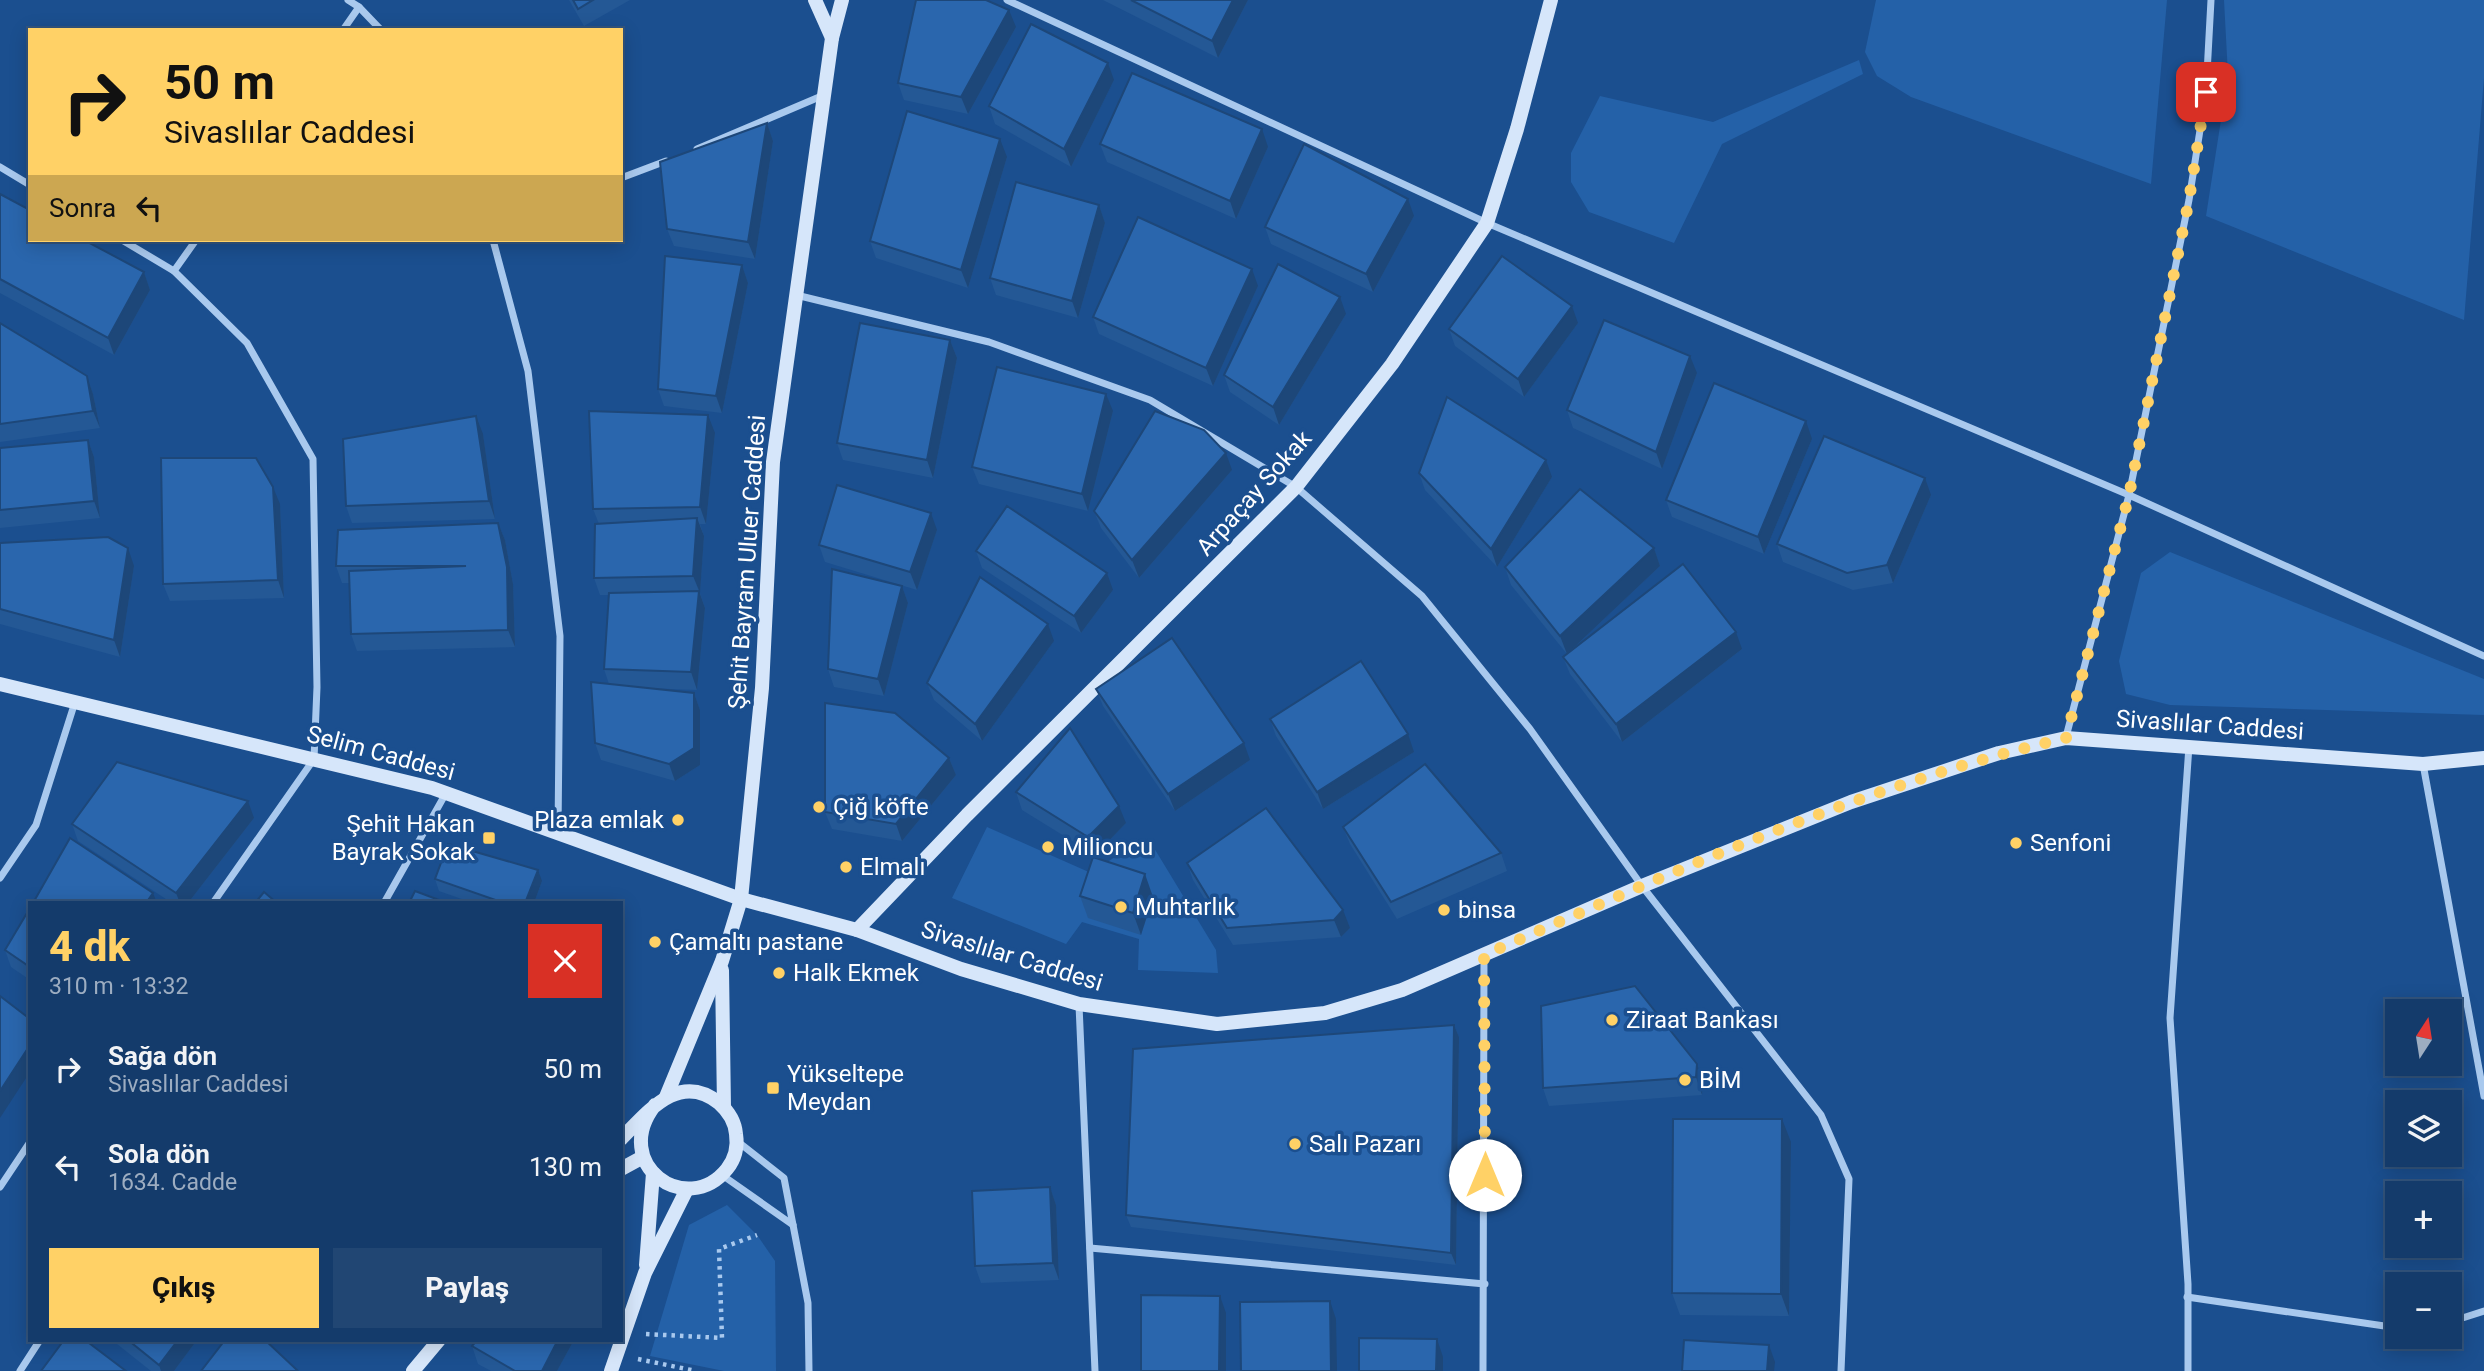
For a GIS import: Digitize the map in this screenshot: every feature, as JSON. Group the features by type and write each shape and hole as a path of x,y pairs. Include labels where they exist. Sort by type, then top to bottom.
{"main road":[{"path":"815,0 832,38"},
{"name":"Şehit Bayram Uluer Caddesi","path":"722,961 741,899 762,688 773,462 832,38 842,0"},
{"name":"Arpaçay Sokak","path":"857,930 967,815 1296,487 1392,364 1488,223 1517,130 1551,0"},
{"name":"Selim Caddesi","path":"0,684 446,793 741,899"},
{"name":"Sivaslılar Caddesi","path":"741,899 857,930 961,969 1079,1004 1217,1024 1325,1013 1402,990 1642,886 1852,802 1999,753 2066,738 2423,764 2484,758"},
{"path":"623,1137 660,1101 681,1092 696,1092 712,1097 731,1117 737,1141 735,1154 722,1175 711,1183 687,1189 662,1181 653,1173 639,1144 646,1116 660,1101 722,961"},
{"path":"722,961 724,1107"},
{"path":"623,1168 643,1157"},
{"path":"645,1273 653,1173"},
{"path":"623,1337 645,1273 687,1189"},
{"path":"413,1371 437,1342"},
{"path":"611,1371 621,1342"}],"street":[{"path":"348,0 359,7 379,28"},
{"path":"1007,0 1488,223 2129,495 2484,656"},
{"path":"2066,738 2129,495 2189,200 2206,92 2211,0"},
{"path":"344,28 359,7"},
{"path":"690,151 824,95"},
{"path":"623,177 679,156"},
{"path":"0,167 28,184"},
{"path":"125,242 174,271 247,343 313,459 317,687 314,759 214,901"},
{"path":"174,271 195,242"},
{"path":"494,242 527,371 560,636 558,832"},
{"path":"796,295 989,342 1150,400 1296,487 1422,596 1530,729 1642,886 1821,1115 1849,1179 1841,1371"},
{"path":"0,878 36,825 76,702"},
{"path":"2188,1371 2187,1297 2170,1018 2189,746"},
{"path":"2423,764 2484,1096"},
{"path":"385,901 446,793"},
{"path":"1483,1371 1484,955"},
{"path":"1079,1004 1095,1371"},
{"path":"737,1141 784,1178 808,1303 809,1371"},
{"path":"0,1187 28,1145"},
{"path":"722,1175 793,1226"},
{"path":"1090,1248 1485,1284"},
{"path":"2187,1297 2385,1326"},
{"path":"2462,1318 2484,1311"},
{"path":"20,1371 39,1342"}],"path":[{"path":"624,1334 722,1338 719,1249 757,1236"},
{"path":"617,1355 696,1371"}],"shaded area":[{"path":"1876,0 2167,0 2151,184 1911,97 1877,76 1865,52"},
{"path":"2224,0 2484,0 2484,78 2464,320 2206,216 2228,75"},
{"path":"1859,60 1863,74 1722,144 1674,243 1589,212 1571,182 1571,153 1600,96 1713,122"},
{"path":"2170,552 2484,679 2484,715 2170,705 2126,694 2119,661 2141,573"},
{"path":"987,827 1091,873 1118,855 1151,843 1216,950 1218,973 1138,970 1139,939 1082,922 1066,944 952,898"},
{"path":"727,1205 757,1235 775,1261 776,1371 724,1371 650,1356 689,1225"}],"building":[{"path":"573,0 593,0 578,9"},
{"path":"916,0 986,0 1009,10 961,97 898,83"},
{"path":"1131,0 1233,0 1212,41"},
{"path":"1031,24 1108,63 1064,149 989,106"},
{"path":"1132,73 1262,129 1230,201 1100,144"},
{"path":"907,111 1000,139 961,270 870,241"},
{"path":"767,123 748,242 667,229 660,162"},
{"path":"1304,144 1408,199 1366,274 1265,227"},
{"path":"1016,182 1099,205 1072,301 990,278"},
{"path":"0,194 28,209 28,242 88,242 144,272 108,338 0,279"},
{"path":"1138,217 1252,269 1206,368 1093,317"},
{"path":"665,256 742,265 716,396 658,389"},
{"path":"1502,256 1572,306 1518,379 1449,329"},
{"path":"1278,264 1340,297 1273,407 1224,375"},
{"path":"1604,320 1690,356 1656,452 1567,410"},
{"path":"0,323 87,376 93,411 0,424"},
{"path":"860,323 950,340 927,460 837,443"},
{"path":"997,367 1106,394 1082,494 972,467"},
{"path":"1714,383 1806,421 1758,537 1666,500"},
{"path":"1447,397 1546,460 1491,549 1419,473"},
{"path":"589,411 708,415 700,507 593,509"},
{"path":"1155,411 1204,430 1226,453 1132,560 1094,511"},
{"path":"476,416 489,501 346,506 343,439"},
{"path":"1824,436 1925,478 1887,565 1847,573 1777,544"},
{"path":"88,440 94,501 0,510 0,448"},
{"path":"161,458 256,458 273,487 278,580 163,584"},
{"path":"837,485 931,513 910,572 819,545"},
{"path":"1580,489 1654,548 1560,636 1505,567"},
{"path":"1007,506 1107,573 1074,616 976,551"},
{"path":"697,518 693,576 594,578 595,524"},
{"path":"498,523 507,567 508,630 351,634 349,571 466,566 336,566 338,530"},
{"path":"108,537 128,548 114,640 0,609 0,543"},
{"path":"1683,564 1736,632 1616,724 1563,657"},
{"path":"832,569 902,586 878,679 828,669"},
{"path":"980,577 1048,624 975,724 927,683"},
{"path":"699,591 691,672 604,669 609,593"},
{"path":"1172,638 1244,743 1168,794 1096,689"},
{"path":"1361,661 1408,734 1317,792 1270,719"},
{"path":"591,682 694,693 694,748 669,764 595,743"},
{"path":"825,703 895,713 949,758 896,824 825,812"},
{"path":"1070,728 1119,806 1088,837 1016,792"},
{"path":"117,762 248,801 176,893 72,824"},
{"path":"1425,764 1501,853 1391,902 1343,827"},
{"path":"1266,808 1343,910 1334,920 1227,928 1187,863"},
{"path":"70,838 153,893 147,901 34,901"},
{"path":"448,844 538,870 526,901 498,901 435,879"},
{"path":"1093,857 1145,874 1133,913 1080,896"},
{"path":"415,891 442,901 410,901"},
{"path":"264,892 275,901 257,901"},
{"path":"28,911 28,966 5,950"},
{"path":"1635,986 1697,1064 1696,1077 1543,1088 1541,1006"},
{"path":"0,996 28,1017 28,1048 0,1091"},
{"name":"Salı Pazarı","path":"1454,1025 1451,1253 1126,1215 1133,1049"},
{"path":"1673,1119 1782,1119 1781,1294 1672,1293"},
{"path":"1050,1187 1053,1263 975,1266 972,1191"},
{"path":"1141,1295 1220,1296 1219,1371 1141,1371"},
{"path":"1330,1301 1331,1371 1241,1371 1240,1302"},
{"path":"1359,1338 1437,1339 1436,1371 1359,1371"},
{"path":"1684,1340 1769,1345 1767,1371 1682,1371"},
{"path":"63,1342 88,1342 126,1371 41,1371"},
{"path":"130,1342 176,1342 159,1365"},
{"path":"223,1342 267,1342 298,1371 201,1371"},
{"path":"475,1342 557,1342 542,1371 515,1371 472,1346"}],"place":[{"name":"Çiğ köfte","path":"819,807"},
{"name":"Plaza emlak","path":"678,820"},
{"name":"Şehit Hakan Bayrak Sokak","path":"489,838"},
{"name":"Senfoni","path":"2016,843"},
{"name":"Milioncu","path":"1048,847"},
{"name":"Elmalı","path":"846,867"},
{"name":"Muhtarlık","path":"1121,907"},
{"name":"binsa","path":"1444,910"},
{"name":"Çamaltı pastane","path":"655,942"},
{"name":"Halk Ekmek","path":"779,973"},
{"name":"Ziraat Bankası","path":"1612,1020"},
{"name":"BİM","path":"1685,1080"},
{"name":"Yükseltepe Meydan","path":"773,1088"},
{"name":"Salı Pazarı","path":"1295,1144"}],"route":[{"path":"1485,1175 1484,955 1642,886 1852,802 1999,753 2066,738 2129,495 2189,200 2206,92"}]}
